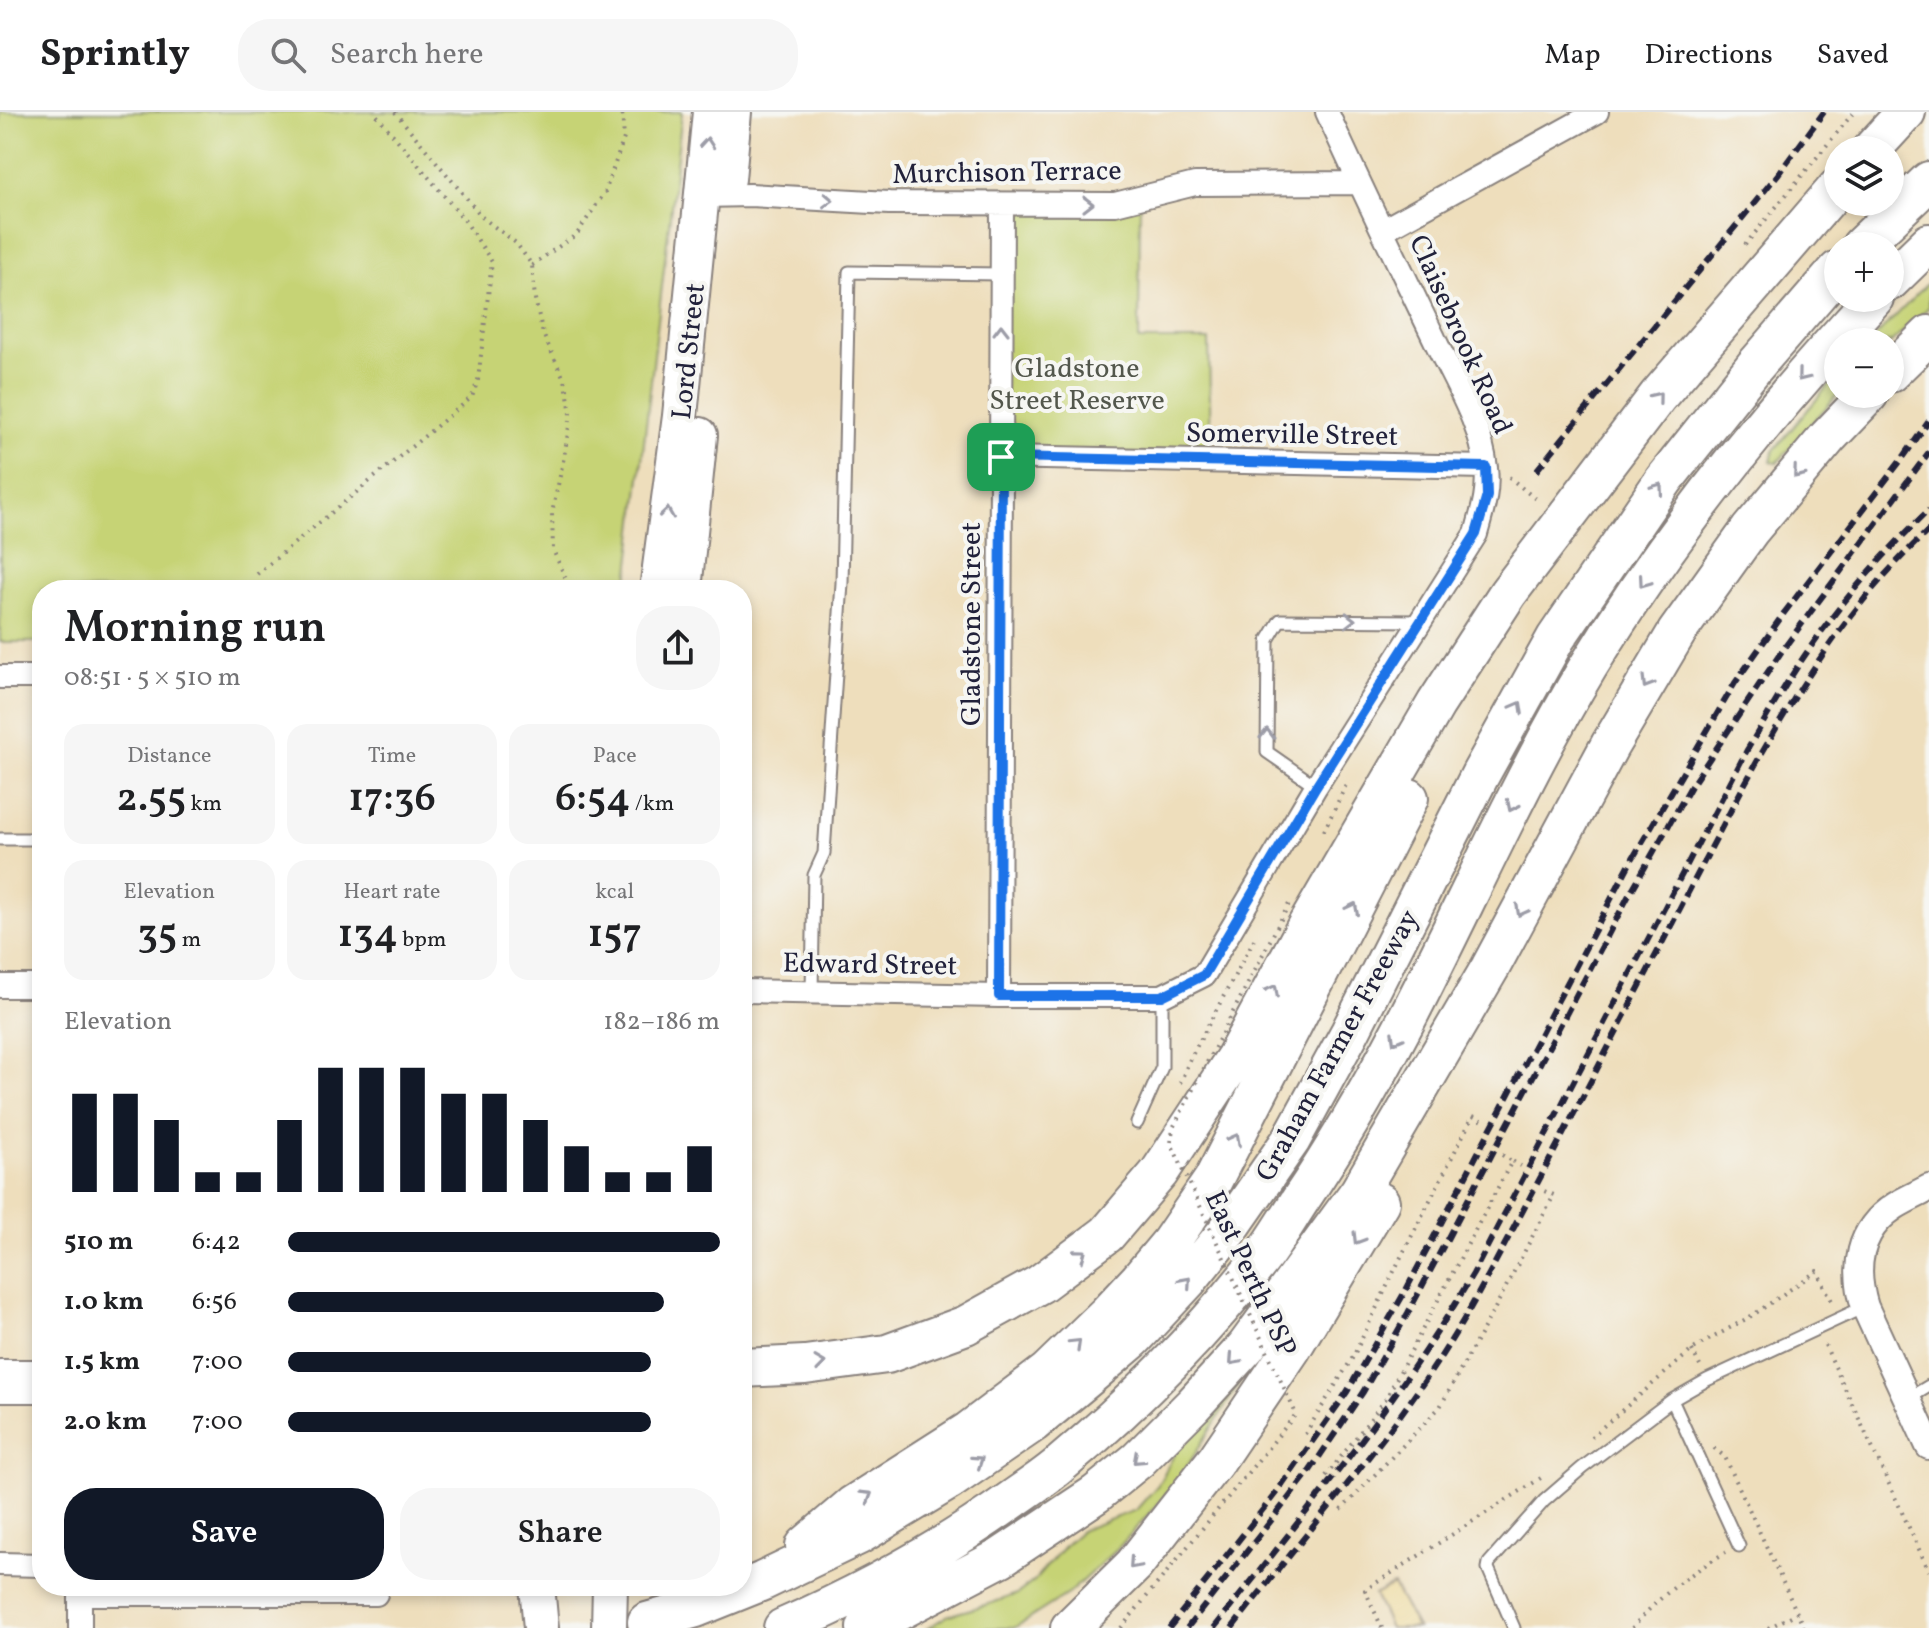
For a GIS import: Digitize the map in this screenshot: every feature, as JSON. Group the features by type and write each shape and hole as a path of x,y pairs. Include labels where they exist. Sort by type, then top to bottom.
{"highway":[{"path":"1884,136 1906,112"},
{"path":"1876,232 1929,181"},
{"path":"752,1368 805,1365 887,1354 927,1340 966,1325 1040,1284 1107,1234 1159,1173 1235,1058 1306,927 1436,704 1508,593 1558,503 1658,396 1824,203"},
{"path":"1904,267 1929,243"},
{"name":"Graham Farmer Freeway","path":"752,1585 859,1535 950,1480 1033,1423 1133,1339 1187,1281 1229,1229 1291,1140 1350,1032 1480,775 1556,638 1664,480 1754,367 1824,286"},
{"name":"Graham Farmer Freeway","path":"783,1628 916,1561 982,1521 1060,1465 1172,1361 1267,1251 1329,1158 1401,1030 1535,760 1589,665 1693,513 1810,366 1861,312"},
{"path":"1904,359 1929,335"},
{"path":"866,1628 1000,1558 1096,1494 1138,1460 1246,1347 1359,1192 1490,968 1610,745 1677,632 1750,530 1856,408"},
{"path":"763,1581 853,1505 969,1431 1047,1372 1118,1303 1170,1243 1213,1180 1288,1037 1558,503"},
{"path":"1070,1628 1134,1565 1217,1459 1292,1348 1379,1205 1490,968"},
{"name":"Graham Farmer Freeway","path":"647,1622 726,1596"}],"main road":[{"name":"Lord Street","path":"685,580 714,195 710,112"},
{"name":"Lord Street","path":"658,580 714,195 734,112"},
{"path":"538,1596 541,1628"},
{"path":"609,1628 610,1596"}],"street":[{"name":"Claisebrook Road","path":"1316,786 1476,534 1487,496 1486,467 1478,431 1327,112"},
{"path":"1383,230 1597,112"},
{"name":"Murchison Terrace","path":"714,195 889,203 1115,204 1195,184 1358,183"},
{"name":"Gladstone Street","path":"999,996 1002,204"},
{"name":"Somerville Street","path":"1001,457 1486,467"},
{"path":"0,677 32,677"},
{"name":"Edward Street","path":"752,991 1162,996 1204,975 1316,786"},
{"path":"0,986 32,986"},
{"path":"1929,1188 1894,1207 1879,1220 1867,1235 1858,1268 1859,1288 1865,1307 1918,1392 1929,1446"},
{"path":"0,1371 32,1371"},
{"path":"0,1391 32,1391"},
{"path":"0,1564 32,1565"},
{"path":"80,1596 80,1628"}],"lane":[{"path":"812,991 814,875 824,853 842,583 849,272 1001,274"},
{"path":"1316,786 1267,752 1268,640 1280,620 1420,621"},
{"path":"0,839 32,839"},
{"path":"1137,1123 1162,1067 1162,996"},
{"path":"1514,1628 1488,1568 1489,1563 1544,1501 1672,1400 1707,1380 1865,1307"},
{"path":"1672,1400 1739,1546"}],"path":[{"path":"257,574 472,397 478,380 492,262 466,222 374,112"},
{"path":"395,112 483,218 516,243 532,265 543,334 566,383 571,414 552,513 553,550 566,580"},
{"path":"532,265 577,234 605,192 624,138 622,112"},
{"path":"1486,467 1505,460 1509,477 1558,503"},
{"name":"East Perth PSP","path":"1121,1628 1296,1414 1171,1143 1173,1128 1290,902"},
{"path":"1177,1091 1190,1059 1260,928"},
{"path":"1305,1434 1353,1357 1473,1116 1485,1122"},
{"path":"1502,1155 1521,1166"},
{"path":"1326,1476 1385,1400 1512,1161"},
{"path":"1341,1510 1440,1407 1554,1195 1544,1191"},
{"path":"1586,1441 1692,1350 1753,1315 1817,1271 1840,1319"},
{"path":"1824,1343 1929,1571"},
{"path":"1708,1443 1725,1457 1804,1628"},
{"path":"1382,1628 1365,1590 1551,1471"},
{"path":"1632,1628 1670,1589 1739,1546 1762,1536"},
{"path":"1768,1628 1797,1613"}],"green space":[{"path":"0,112 682,112 628,580 32,580 32,642 0,642"},
{"name":"Gladstone Street Reserve","path":"1140,198 1139,340 1209,340 1211,461 1001,457 1002,204"},
{"path":"1929,282 1929,307 1904,331 1904,328 1884,328 1900,312 1904,312 1904,307"},
{"path":"1824,391 1826,408 1777,463 1771,462 1774,450"},
{"path":"1240,1382 1178,1481 1121,1545 1069,1593 1014,1628 928,1628 947,1616 1017,1594 1034,1581 1082,1530 1136,1510 1158,1485 1176,1451"}],"sand":[{"path":"1393,1585 1417,1628 1390,1628 1374,1595"}],"railway":[{"path":"1536,471 1779,173 1824,112"},
{"path":"1169,1628 1276,1493 1347,1392 1406,1290 1630,863 1735,683 1929,421"},
{"path":"1187,1628 1309,1472 1363,1392 1628,897 1691,786 1784,648 1929,452"},
{"path":"1214,1628 1350,1456 1444,1321 1473,1274 1747,750 1778,697 1839,609 1882,558 1929,510"},
{"path":"1232,1628 1393,1425 1451,1341 1786,712 1851,616 1888,571 1929,530"}],"route":[{"path":"1001,457 1486,467 1487,496 1476,534 1316,786 1204,975 1162,996 999,996 1001,457"}]}
